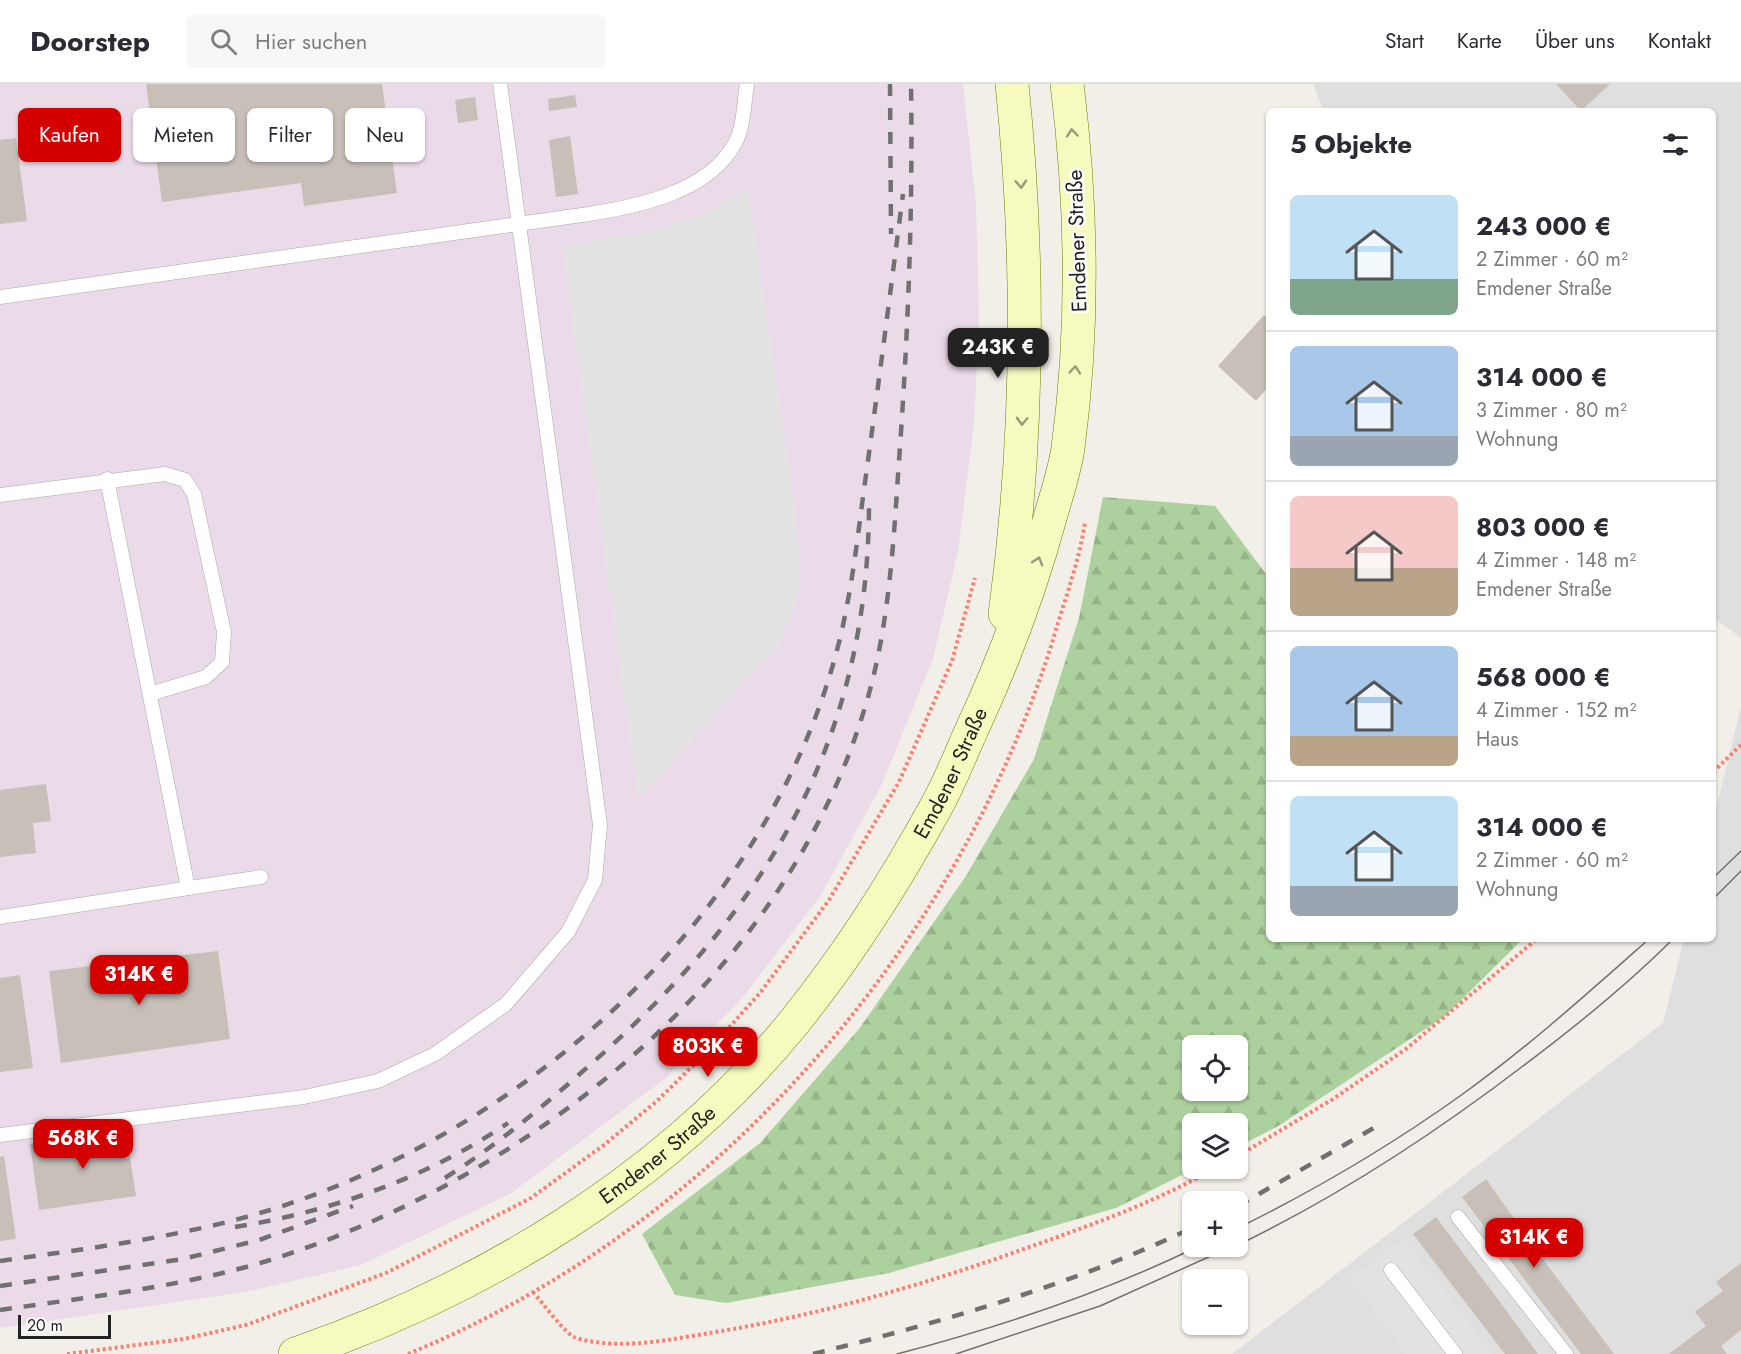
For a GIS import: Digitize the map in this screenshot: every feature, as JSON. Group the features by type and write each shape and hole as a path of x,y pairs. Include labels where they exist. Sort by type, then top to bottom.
{"street":[{"name":"Emdener Straße","path":"996,675 1014,547 1024,370 1026,278 1020,159 1012,84"},
{"name":"Emdener Straße","path":"295,1354 404,1312 467,1283 548,1234 634,1175 683,1136 737,1085 794,1022 870,920 939,802 996,675 1037,565 1068,452 1079,325 1076,180 1067,84"}],"lane":[{"path":"0,1135 304,1096 378,1081 435,1054 506,1004 568,932 595,880 600,825 500,84"},
{"path":"0,297 610,211 649,201 692,185 724,160 736,142 747,84"},
{"path":"0,495 107,479 165,474 185,480 194,494 224,632 222,662 206,677 150,694"},
{"path":"107,479 188,888"},
{"path":"0,916 261,877"},
{"path":"1458,1217 1566,1354"},
{"path":"1391,1270 1455,1354"}],"path":[{"path":"408,1354 438,1342 533,1292 650,1215 771,1106 836,1037 899,950 958,860 1007,766 1034,699 1083,535 1086,512"},
{"path":"66,1354 184,1339 246,1325 386,1273 531,1198 604,1145 657,1101 760,993 829,900 898,782 952,661 975,574"},
{"path":"1716,769 1741,745"},
{"path":"1248,1150 1333,1099 1406,1049 1533,942"},
{"path":"533,1292 573,1337 585,1340 608,1343 665,1340 735,1329 844,1306 955,1273 1093,1224 1191,1179"}],"shaded area":[{"path":"0,84 963,84 976,204 979,322 974,425 958,551 933,659 881,786 821,895 743,997 666,1078 510,1194 361,1265 245,1292 0,1328"},
{"path":"1313,84 1741,84 1741,638 1716,619 1716,108 1322,108"},
{"path":"748,189 795,509 800,559 798,596 779,646 638,798 562,246 634,234 695,218"},
{"path":"1741,707 1741,1354 1232,1354 1663,1023 1683,942 1716,942 1716,809"},
{"path":"1404,1238 1492,1354 1406,1354 1350,1278"}],"green space":[{"path":"1103,497 1215,506 1266,574 1266,942 1520,942 1445,1016 1280,1125 1248,1142 1248,1113 1182,1113 1182,1175 1116,1208 889,1273 726,1303 675,1295 642,1234 760,1143 859,1029 966,876 1034,759 1079,618"}],"building":[{"path":"146,84 382,84 385,108 345,108 345,162 393,162 397,193 304,206 301,183 162,202 157,162 235,162 235,108 149,108"},
{"path":"1556,84 1610,84 1584,108 1578,108"},
{"path":"575,95 577,107 549,111 548,99"},
{"path":"475,97 478,120 458,123 455,100"},
{"path":"570,136 578,194 556,197 549,140"},
{"path":"16,138 27,221 0,224 0,140"},
{"path":"1264,315 1266,317 1266,389 1256,401 1218,366"},
{"path":"46,784 51,821 33,823 36,853 0,857 0,790"},
{"path":"218,951 230,1039 61,1063 49,971"},
{"path":"20,975 33,1068 0,1072 0,978"},
{"path":"126,1131 136,1196 39,1210 30,1144"},
{"path":"4,1156 16,1239 0,1241 0,1157"},
{"path":"1486,1179 1614,1354 1581,1354 1462,1197"},
{"path":"1436,1217 1538,1354 1505,1354 1413,1234"},
{"path":"1741,1263 1741,1330 1721,1346 1727,1354 1669,1354 1706,1326 1695,1312 1723,1291 1716,1282"}],"tram line":[{"path":"1716,875 1741,851"},
{"path":"1716,896 1741,871"},
{"path":"1248,1223 1352,1166 1460,1096 1533,1039 1646,942"},
{"path":"1248,1240 1349,1185 1455,1116 1581,1021 1670,942"},
{"path":"897,1354 1051,1308 1182,1254"},
{"path":"956,1354 1100,1306 1209,1257"}],"railway":[{"path":"890,84 891,234"},
{"path":"0,1310 168,1285 267,1261 363,1225 457,1179 546,1124 629,1059 704,986 769,905 822,816 861,720 884,624 894,526 905,367 910,225 911,84"},
{"path":"0,1261 136,1241 204,1228 270,1210 364,1175 454,1128 539,1072 617,1006 687,932 748,850 796,762 832,668 853,572 903,194"},
{"path":"445,1178 502,1138 538,1109 591,1064 653,1005 708,945 756,882 796,815 827,744 850,669 864,589 869,503"},
{"path":"235,1227 306,1212 377,1190 445,1160 508,1123"},
{"path":"1248,1200 1379,1125"},
{"path":"0,1286 183,1259 259,1240 353,1206"},
{"path":"813,1354 910,1329 1006,1300 1100,1267 1182,1232"}]}
